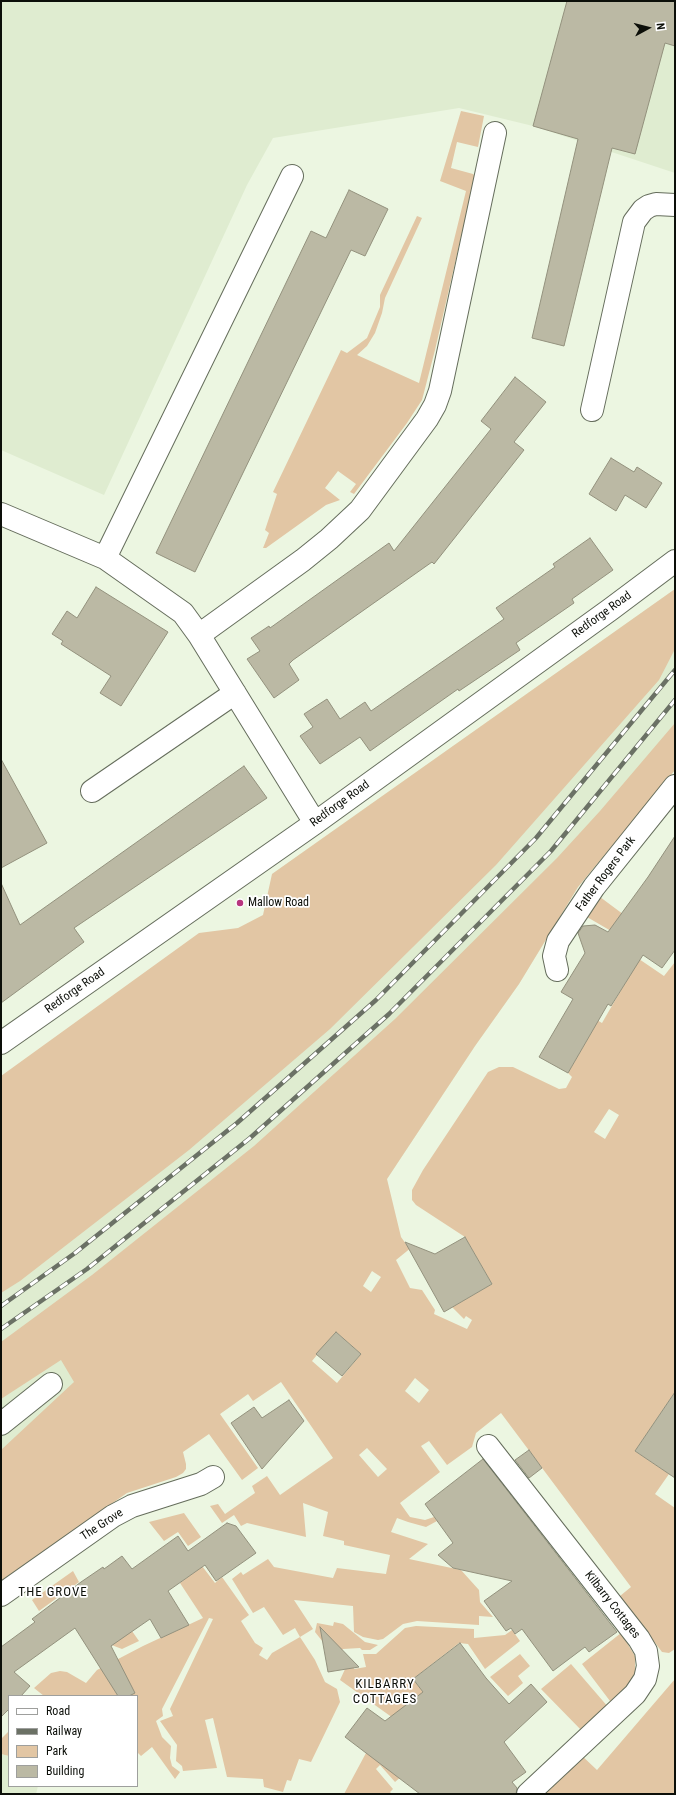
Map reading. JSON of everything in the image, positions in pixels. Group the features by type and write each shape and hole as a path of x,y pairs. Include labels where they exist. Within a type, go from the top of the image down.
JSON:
{"street":[{"path":"199,635 303,560 329,539 364,505 427,419 435,405 440,391 495,133"},
{"path":"105,558 292,176"},
{"path":"592,410 634,222 643,210 649,206 656,204 675,204"},
{"path":"1,514 105,558 183,613 199,635 314,822"},
{"name":"Redforge Road","path":"2,1040 314,822 611,609 675,561"},
{"path":"92,791 235,693"},
{"name":"Father Rogers Park","path":"557,970 554,956 558,942 594,887 675,786"},
{"path":"1,1424 51,1384"},
{"name":"Kilbarry Cottages","path":"488,1446 640,1639 646,1651 648,1666 645,1679 636,1694 528,1794"},
{"name":"The Grove","path":"1,1595 112,1516 132,1506 201,1484 213,1477"}],"shaded area":[{"path":"1,1 675,1 675,173 533,126 459,108 273,138 247,185 104,495 1,450"},
{"path":"675,589 675,770 578,887 519,984 475,1046 387,1179 264,1383 1,1568 1,1225 297,998 272,874"},
{"path":"1,1754 8,1756 8,1787 38,1787 36,1794 1,1794"}],"green space":[{"path":"461,111 484,116 478,147 457,142 451,168 473,174 475,176 422,400 407,423 354,494 350,492 356,484 338,471 325,488 340,500 326,505 266,548 263,548 269,533 265,530 277,494 273,492 341,350 347,353 367,338 380,307 380,295 417,216 422,218 385,298 382,313 375,333 367,346 357,355 419,383 466,191 440,181"},
{"path":"675,589 675,649 659,680 496,865 330,1029 189,1150 20,1281 1,1293 1,1076 199,933 238,928 263,915 272,874"},
{"path":"675,723 675,770 578,887 519,984 475,1046 387,1179 401,1237 406,1244 412,1247 396,1260 410,1288 422,1290 435,1310 434,1314 467,1329 472,1320 466,1316 464,1319 452,1307 492,1284 465,1237 416,1205 412,1200 412,1190 423,1170 488,1072 499,1067 513,1067 559,1089 566,1088 572,1077 568,1073 592,1031 590,1016 602,1023 639,959 664,976 675,962 675,1392 635,1451 669,1474 655,1494 675,1508 675,1649 669,1653 662,1652 620,1596 631,1587 501,1413 476,1433 472,1447 447,1465 429,1441 421,1446 440,1472 400,1503 410,1517 425,1520 434,1517 437,1521 426,1527 397,1518 391,1532 428,1544 409,1559 461,1570 479,1590 480,1602 493,1617 479,1616 479,1625 417,1621 403,1624 383,1639 378,1640 363,1637 354,1632 353,1606 294,1600 313,1629 300,1637 295,1628 283,1635 264,1607 253,1613 232,1579 241,1572 243,1575 268,1559 274,1567 333,1578 337,1568 386,1574 390,1555 344,1545 344,1541 323,1536 328,1512 303,1503 306,1537 247,1523 241,1526 234,1515 222,1523 210,1506 218,1504 225,1514 255,1493 252,1486 267,1476 280,1495 333,1458 281,1382 253,1401 248,1394 220,1414 258,1468 242,1480 209,1434 183,1452 186,1469 183,1473 176,1477 127,1493 1,1581 1,1450 74,1382 61,1360 1,1399 1,1342 92,1275 254,1146 395,1019 557,858 600,811","holes":["609,1109 619,1115 605,1139 594,1132","372,1271 381,1277 371,1292 363,1286","336,1332 361,1354 337,1383 312,1361","415,1378 429,1390 419,1403 405,1391","367,1448 387,1469 378,1477 359,1455"]},
{"path":"600,897 639,926 630,942 587,917"},
{"path":"184,1513 201,1537 188,1546 178,1532 164,1541 149,1522"},
{"path":"202,1566 215,1583 222,1577 249,1615 241,1621 255,1643 263,1648 259,1655 267,1660 272,1653 300,1637 315,1660 325,1682 337,1689 340,1702 311,1762 299,1759 291,1781 287,1780 283,1792 264,1787 263,1779 227,1777 213,1718 205,1720 217,1768 183,1771 182,1766 176,1761 177,1745 160,1721 173,1716 170,1709 213,1619 209,1618 162,1709 163,1716 156,1721 162,1737 171,1746 170,1758 172,1766 180,1772 175,1779 152,1747 141,1756 138,1753 138,1695 43,1695 34,1688 51,1673 60,1671 67,1672 86,1683 97,1670 143,1646 203,1618 180,1583"},
{"path":"73,1571 79,1582 39,1611 32,1600"},
{"path":"120,1614 139,1641 122,1649 101,1641"},
{"path":"334,1622 343,1624 365,1642 378,1645 370,1650 362,1650 360,1648 343,1649 335,1657 315,1632 317,1623 333,1626"},
{"path":"416,1626 474,1629 474,1638 505,1635 512,1630 520,1641 485,1669 468,1644 459,1643 413,1679 423,1692 402,1776 395,1782 380,1765 376,1769 393,1789 390,1792 392,1794 344,1794 366,1753 393,1718 340,1680 346,1667 353,1661 354,1669 366,1667 363,1654 376,1654 405,1628"},
{"path":"621,1633 635,1656 635,1675 613,1705 582,1664"},
{"path":"520,1654 530,1666 518,1676 523,1683 508,1696 490,1677"},
{"path":"571,1664 609,1708 583,1732 541,1689"},
{"path":"675,1679 675,1794 538,1794 579,1753 597,1770"},
{"path":"8,1732 8,1756 1,1754 1,1739"}],"building":[{"path":"567,1 675,1 675,46 665,43 635,154 612,148 564,346 532,338 578,139 533,126"},
{"path":"349,190 388,209 365,256 351,250 195,572 156,553 311,231 326,238"},
{"path":"515,377 546,402 514,442 524,450 434,564 432,562 293,660 289,664 299,680 274,698 247,659 260,651 251,638 269,626 270,628 389,543 394,551 491,429 481,421"},
{"path":"611,458 634,472 637,467 662,483 646,508 625,495 616,511 589,494"},
{"path":"590,538 613,570 572,599 574,603 516,643 520,650 459,691 458,689 370,751 360,737 320,764 300,736 313,727 304,714 327,699 340,719 365,702 371,711 504,619 496,608 555,567 553,564"},
{"path":"96,587 168,632 121,706 100,693 111,676 61,644 63,641 52,634 67,611 77,618"},
{"path":"1,759 47,843 1,868"},
{"path":"244,766 267,798 74,928 84,942 1,1003 1,883 20,925"},
{"path":"675,836 675,950 662,968 643,955 611,1006 608,1004 568,1073 539,1057 573,999 561,992 585,953 578,933 583,926 595,925 608,932 648,877"},
{"path":"465,1237 492,1284 444,1312 405,1242 435,1254"},
{"path":"336,1332 361,1354 342,1376 316,1354"},
{"path":"675,1392 675,1478 635,1451"},
{"path":"289,1400 304,1421 262,1469 231,1423 254,1407 262,1418"},
{"path":"529,1450 542,1468 529,1478 515,1460"},
{"path":"483,1459 617,1632 589,1652 585,1647 553,1671 522,1629 515,1634 511,1628 506,1631 484,1601 512,1581 453,1568 438,1555 453,1543 425,1504"},
{"path":"227,1523 236,1526 256,1553 216,1581 205,1565 168,1591 189,1625 161,1638 150,1619 111,1646 135,1693 131,1695 117,1695 75,1628 14,1672 30,1686 22,1695 8,1695 8,1710 1,1717 1,1647 35,1622 32,1619 81,1582 103,1567 104,1569 122,1556 132,1569 178,1536 188,1551"},
{"path":"320,1627 359,1667 328,1672"},
{"path":"460,1643 486,1678 509,1704 531,1684 547,1702 504,1742 526,1772 512,1782 517,1788 516,1794 420,1794 345,1737 367,1708 385,1721 423,1692 413,1679"}],"railway":[{"path":"1,1306 75,1253 237,1123 376,1000 536,838 675,670"},
{"path":"1,1329 87,1269 250,1138 389,1014 551,851 675,700"}],"place":[{"name":"Mallow Road","path":"240,903"}],"district":[{"name":"THE GROVE","path":"53,1593"},
{"name":"KILBARRY COTTAGES","path":"385,1692"}]}
